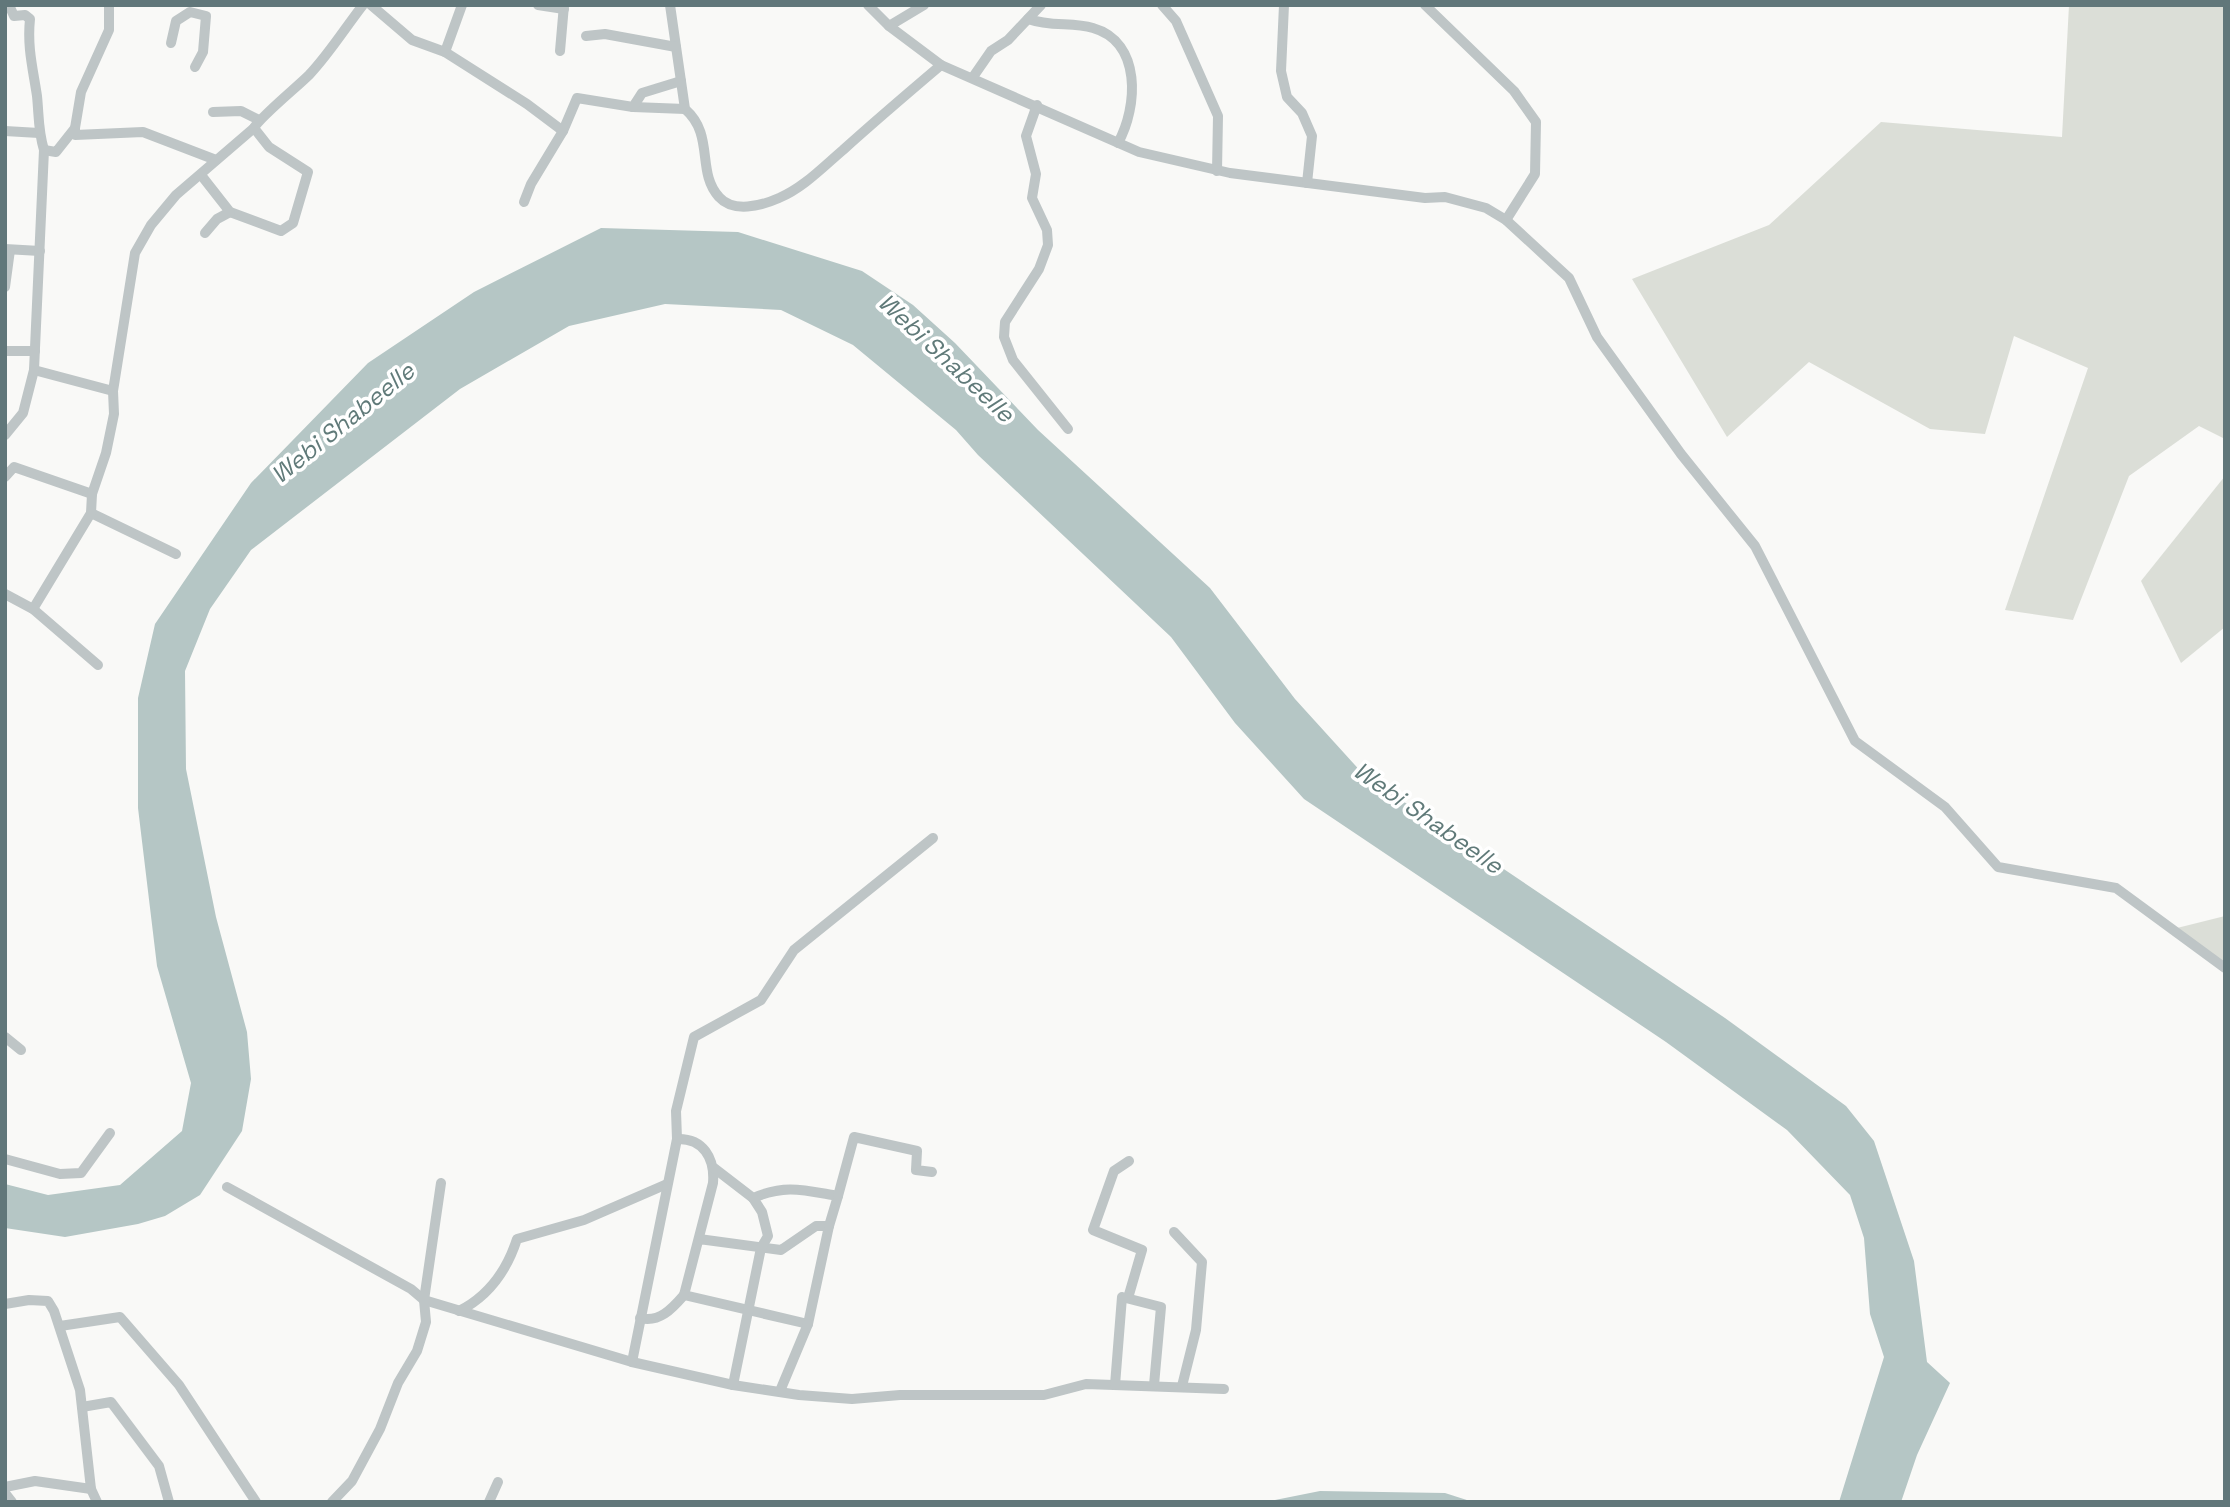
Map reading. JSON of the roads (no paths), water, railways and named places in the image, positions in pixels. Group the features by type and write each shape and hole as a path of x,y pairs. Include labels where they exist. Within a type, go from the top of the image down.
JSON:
{"street":[{"path":"109,5 106,19 109,30 81,92 75,135 143,132 216,160"},
{"path":"33,609 91,513 92,494 106,453 114,414 113,391 135,253 151,225 176,195 272,112 312,71 363,5"},
{"path":"371,5 412,40 445,52 527,104 562,131"},
{"path":"445,52 462,5"},
{"path":"538,5 564,7 560,51"},
{"path":"670,5 685,109"},
{"path":"889,26 924,5"},
{"path":"973,77 991,51 1008,40 1025,11 1041,5"},
{"path":"1162,5 1176,22 1218,117 1217,171"},
{"path":"1284,5 1280,71 1287,97 1302,113 1312,136 1307,183"},
{"path":"1425,5 1514,90 1536,122 1535,174 1506,220"},
{"path":"869,6 889,26 941,65 1139,152 1217,171 1425,198 1445,197 1486,208 1506,220 1569,278 1597,337 1681,454 1755,546 1855,741 1945,807 1998,867 2116,888 2225,968"},
{"path":"171,43 176,21 189,9 206,16 203,52 195,67"},
{"path":"1025,11 1048,26 1091,27 1113,37 1122,46 1129,63 1132,103 1127,128 1118,143"},
{"path":"5,435 23,413 34,370 44,150 29,57 30,19 25,15 9,13"},
{"path":"586,36 605,34 676,47"},
{"path":"524,202 577,98 633,107 685,109 695,118 702,133 711,186 720,199 737,207 756,206 780,198 806,181 941,65"},
{"path":"633,107 642,93 681,81"},
{"path":"1037,105 1026,136 1036,174 1032,198 1047,230 1048,245 1038,269 1005,321 1004,337 1013,360 1068,429"},
{"path":"201,175 230,212 281,231 293,223 308,172 269,147 256,124 241,111 214,112"},
{"path":"44,150 56,152 75,128"},
{"path":"5,131 39,132"},
{"path":"205,233 217,219 230,212"},
{"path":"5,287 8,250 40,251"},
{"path":"5,351 35,351"},
{"path":"34,370 113,391"},
{"path":"6,472 14,467 20,468 92,494"},
{"path":"91,513 176,554"},
{"path":"5,594 33,609 98,665"},
{"path":"632,1362 677,1139 676,1111 694,1037 761,1000 794,950 933,838"},
{"path":"5,1037 21,1050"},
{"path":"5,1159 61,1174 81,1172 110,1133"},
{"path":"780,1391 808,1324 829,1226 854,1137 917,1151 916,1170 932,1172"},
{"path":"677,1139 692,1139 706,1150 714,1168 753,1199 762,1213 768,1236 761,1248 733,1385"},
{"path":"1128,1298 1142,1250 1093,1230 1114,1171 1129,1161"},
{"path":"640,1318 657,1317 667,1313 684,1295 714,1168"},
{"path":"332,1502 352,1481 380,1429 398,1383 417,1351 426,1322 424,1300 441,1183"},
{"path":"459,1311 477,1302 509,1265 517,1239 584,1220 667,1184"},
{"path":"227,1188 411,1289 424,1300 632,1362 733,1385 852,1399 900,1395 1044,1395 1086,1384 1224,1389"},
{"path":"753,1199 774,1189 793,1188 838,1196"},
{"path":"699,1239 781,1250 816,1226 829,1226"},
{"path":"1174,1232 1202,1262 1196,1330 1182,1386"},
{"path":"684,1295 808,1324"},
{"path":"1115,1385 1122,1297 1161,1307 1154,1385"},
{"path":"5,1304 29,1300 48,1301 60,1326 80,1390 91,1489 97,1502"},
{"path":"60,1326 120,1317 179,1385 256,1502"},
{"path":"82,1406 111,1402 159,1466 169,1502"},
{"path":"5,1487 35,1481 91,1489"},
{"path":"489,1502 498,1482"},
{"path":"5,1493 12,1502"}],"water":[{"name":"Webi Shabeelle","path":"601,228 738,232 862,271 913,305 955,343 1038,430 1210,588 1295,699 1364,775 1725,1018 1846,1106 1874,1141 1914,1261 1927,1362 1950,1383 1917,1455 1901,1502 1839,1502 1884,1357 1870,1314 1864,1238 1850,1195 1787,1130 1666,1042 1304,799 1235,723 1171,637 978,455 956,430 853,345 781,310 665,304 569,326 460,389 251,550 210,609 185,671 186,769 216,917 247,1032 251,1079 242,1131 200,1195 165,1216 138,1224 65,1237 5,1228 5,1184 48,1195 120,1185 182,1131 191,1083 157,966 138,808 138,698 155,624 251,483 368,363 474,292"},
{"path":"1320,1491 1445,1493 1473,1502 1265,1502"}]}
